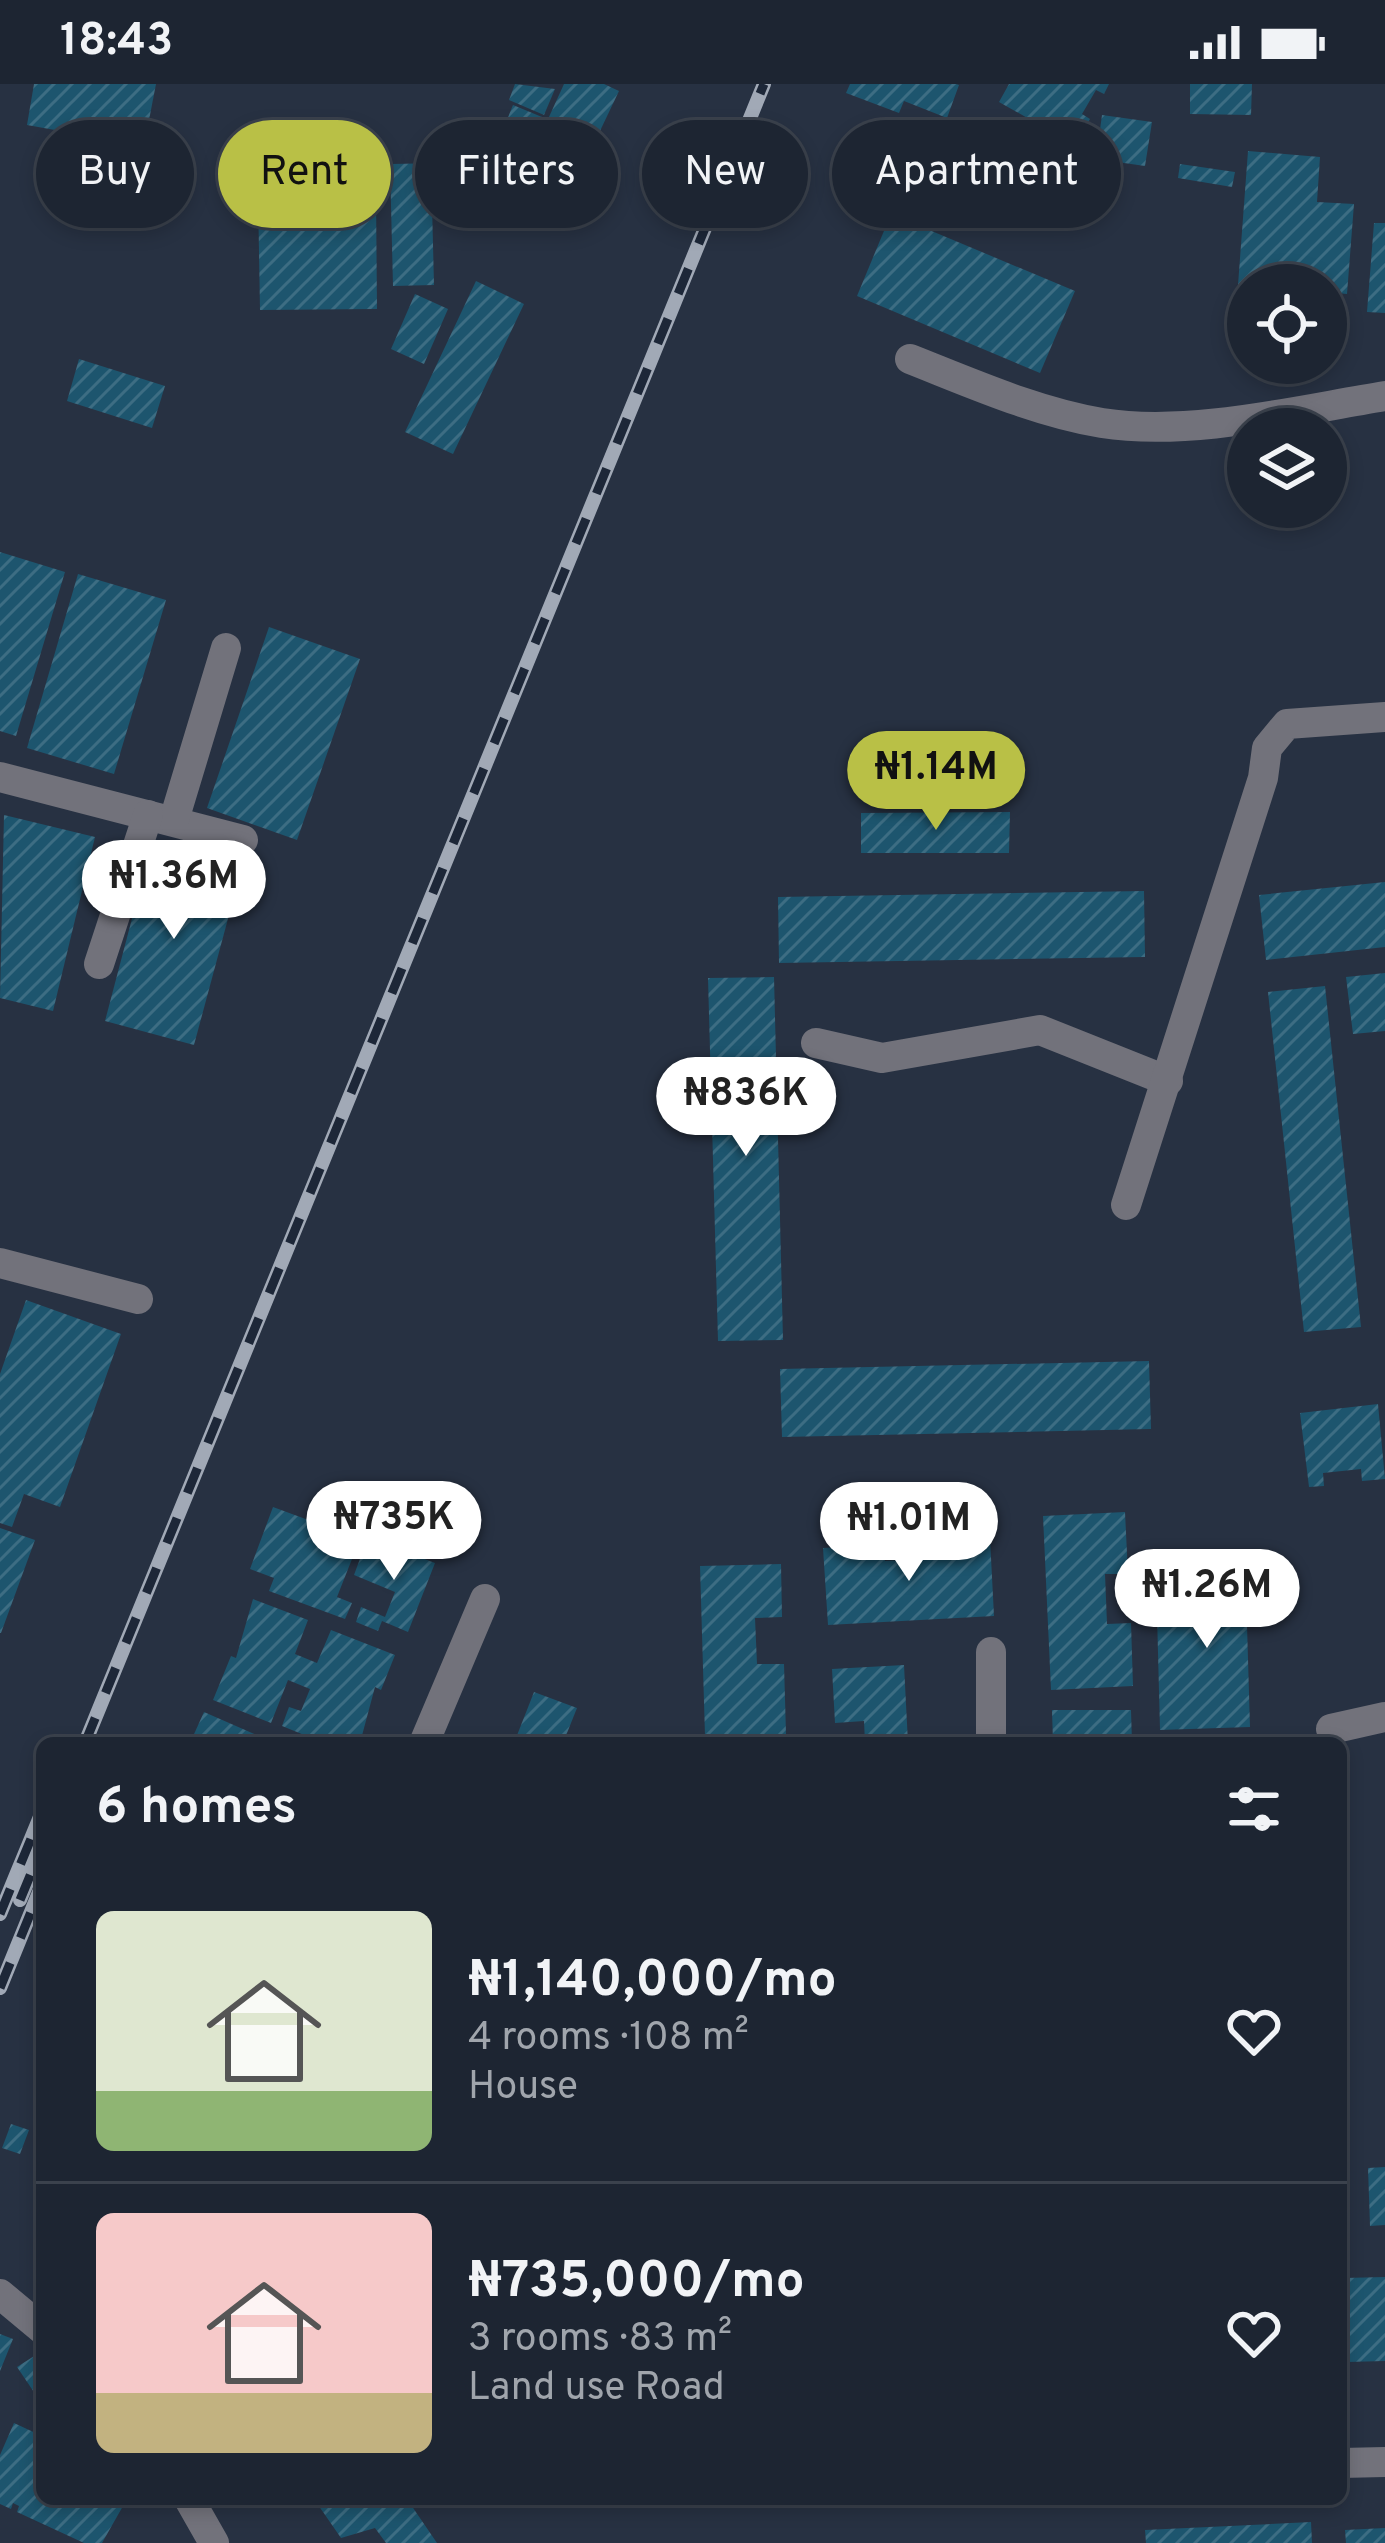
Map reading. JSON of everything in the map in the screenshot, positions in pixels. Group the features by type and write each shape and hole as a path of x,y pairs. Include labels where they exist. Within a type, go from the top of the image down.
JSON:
{"street":[{"path":"910,359 1003,394 1104,423 1218,423 1385,396"},
{"path":"100,964 226,648"},
{"path":"1126,1205 1263,778 1267,748 1287,724 1385,717"},
{"path":"0,778 243,840"},
{"path":"816,1043 882,1058 1040,1030 1168,1082"},
{"path":"0,1263 138,1299"},
{"path":"427,1737 485,1599"},
{"path":"991,1652 991,1737"},
{"path":"1331,1729 1385,1717"},
{"path":"0,2294 36,2324"},
{"path":"1347,2463 1385,2462"},
{"path":"192,2505 214,2543"}],"building":[{"path":"34,84 156,84 149,120 36,120 36,127 27,125"},
{"path":"515,84 555,89 544,115 509,100"},
{"path":"564,84 604,84 619,91 605,120 548,120"},
{"path":"850,84 959,85 947,118 904,101 899,113 846,93"},
{"path":"1009,84 1109,84 1104,94 1096,90 1082,114 1089,120 1031,120 999,102"},
{"path":"1190,84 1252,84 1251,115 1190,114"},
{"path":"513,105 542,117 541,120 507,120"},
{"path":"1102,115 1152,122 1145,166 1121,163 1121,120 1101,120"},
{"path":"1248,151 1320,157 1317,202 1354,204 1347,294 1347,264 1240,264"},
{"path":"391,164 415,164 415,228 433,228 434,285 393,286"},
{"path":"1180,164 1235,172 1232,187 1178,178"},
{"path":"1374,223 1385,223 1385,313 1367,312"},
{"path":"259,228 376,228 377,309 260,310"},
{"path":"885,228 924,228 1075,291 1040,373 857,296"},
{"path":"476,281 524,304 453,454 405,432"},
{"path":"415,294 448,309 424,364 391,349"},
{"path":"79,359 165,386 152,428 67,401"},
{"path":"0,552 65,572 16,736 0,731"},
{"path":"78,574 166,600 114,774 27,748"},
{"path":"269,627 360,659 297,840 207,808"},
{"path":"1010,812 1009,853 861,853 861,813"},
{"path":"4,815 95,837 53,1011 0,998"},
{"path":"153,839 243,863 194,1045 105,1021"},
{"path":"1385,882 1385,947 1266,960 1259,895"},
{"path":"1144,891 1145,957 779,963 778,897"},
{"path":"1385,973 1385,1031 1353,1034 1346,977"},
{"path":"774,977 783,1340 718,1341 708,978"},
{"path":"1325,986 1361,1327 1304,1332 1268,992"},
{"path":"26,1300 121,1334 60,1507 24,1494 12,1527 0,1523 0,1374"},
{"path":"1149,1361 1151,1429 782,1437 780,1369"},
{"path":"1378,1404 1385,1479 1362,1481 1361,1469 1323,1473 1324,1486 1309,1487 1300,1413"},
{"path":"273,1507 349,1535 341,1555 352,1559 337,1597 352,1603 345,1619 269,1591 274,1578 250,1569"},
{"path":"1125,1512 1128,1574 1105,1574 1107,1624 1131,1623 1133,1686 1051,1690 1043,1516"},
{"path":"0,1528 35,1540 1,1633 0,1633"},
{"path":"368,1537 435,1563 408,1632 382,1621 378,1631 356,1622 361,1607 385,1617 395,1592 354,1575"},
{"path":"990,1538 994,1616 828,1625 823,1548 884,1544 885,1561 942,1558 941,1541"},
{"path":"1245,1557 1250,1727 1160,1730 1157,1614 1191,1613 1190,1558"},
{"path":"781,1564 782,1617 755,1618 757,1664 784,1664 786,1734 705,1736 700,1566"},
{"path":"253,1599 308,1620 295,1654 317,1663 331,1630 395,1655 381,1690 375,1687 362,1737 309,1737 282,1726 289,1707 301,1711 310,1689 288,1680 271,1723 213,1700 231,1656 236,1658"},
{"path":"904,1665 908,1737 865,1737 864,1721 835,1723 832,1669"},
{"path":"534,1692 577,1708 565,1737 516,1737"},
{"path":"1052,1710 1131,1710 1132,1737 1053,1737"},
{"path":"204,1712 261,1737 193,1737"},
{"path":"11,2124 29,2130 20,2154 2,2148"},
{"path":"1385,2167 1385,2225 1370,2226 1368,2168"},
{"path":"1385,2277 1385,2361 1347,2362 1347,2278"},
{"path":"0,2334 13,2339 0,2371"},
{"path":"36,2355 36,2395 17,2367"},
{"path":"14,2423 36,2433 36,2505 123,2506 102,2543 84,2543 17,2512 19,2506 13,2503 11,2509 0,2504 0,2455"},
{"path":"318,2505 411,2505 437,2543 386,2543 375,2528 341,2538"},
{"path":"1311,2522 1312,2543 1146,2543 1145,2530"},
{"path":"1385,2528 1385,2543 1346,2543 1345,2530"}],"railway":[{"path":"87,1737 764,84"},
{"path":"0,1914 36,1827"},
{"path":"20,1900 36,1861"},
{"path":"0,1988 36,1900"}]}
